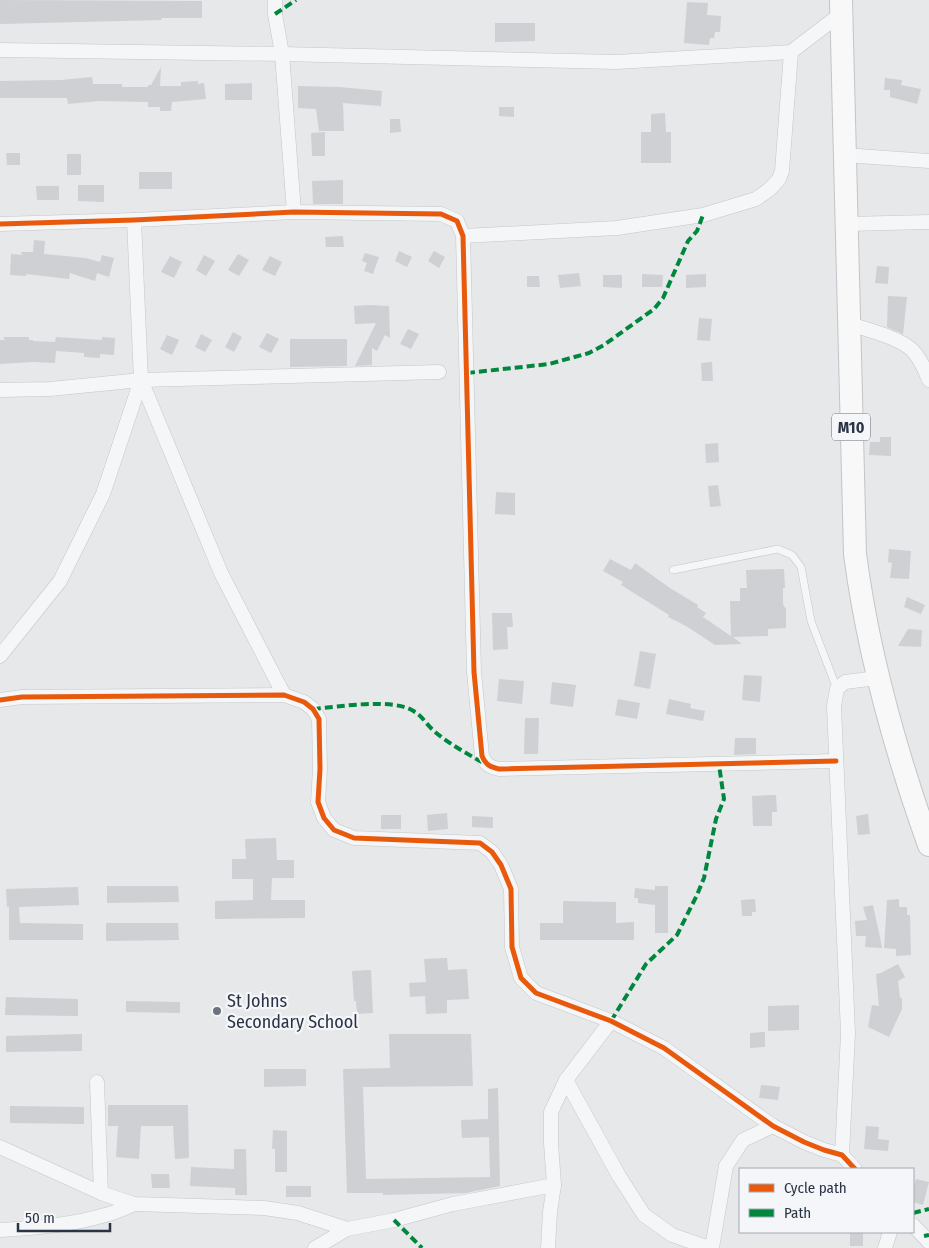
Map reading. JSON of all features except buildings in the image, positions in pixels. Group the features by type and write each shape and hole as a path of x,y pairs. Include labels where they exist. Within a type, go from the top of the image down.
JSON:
{"main road":[{"name":"M10","path":"841,7 855,554 860,592 877,678 912,797 929,845"}],"street":[{"path":"275,0 275,14 282,54 294,212"},
{"path":"0,50 616,62 790,52 841,7"},
{"path":"462,236 618,228 703,215 756,199 770,189 779,179 782,171 790,52"},
{"path":"844,155 929,161"},
{"path":"0,224 294,212 441,214 456,222 462,236 474,672 482,756 485,764 499,769 836,761"},
{"path":"134,220 141,380 221,572 284,695"},
{"path":"847,224 929,222"},
{"path":"848,323 895,340 911,350 923,367 929,380"},
{"path":"0,390 50,389 141,380 439,372"},
{"path":"0,656 60,582 103,494 141,380"},
{"path":"842,1155 848,1032 834,706 837,689 845,682 877,678"},
{"path":"0,700 22,697 284,695 304,702 313,709 319,718 320,769 318,802 324,818 334,830 354,838 480,844 492,852 511,889 512,947 521,978 536,993 611,1021 664,1048 773,1126 811,1145 842,1155 854,1168"},
{"path":"548,1248 554,1185 551,1112 566,1080 611,1021"},
{"path":"566,1080 619,1176 644,1215 672,1235 711,1248 726,1166 743,1140 773,1126"},
{"path":"97,1082 101,1193"},
{"path":"0,1147 101,1193 134,1204 264,1208 298,1213 347,1228"},
{"path":"316,1248 347,1228 394,1220 453,1204 554,1185"},
{"path":"0,1230 43,1227 84,1220 106,1215 134,1204"},
{"path":"914,1227 929,1242"},
{"path":"885,1248 890,1233"}],"lane":[{"path":"673,570 778,549 792,555 801,567 811,621 837,689"}],"marked path":[{"path":"275,14 296,0"},
{"path":"467,373 549,364 589,353 604,345 654,309 663,298 688,241 697,231 703,215"},
{"path":"313,709 366,704 406,707 418,714 434,731 446,740 485,764"},
{"path":"611,1021 646,964 677,935 697,895 704,878 716,819 724,799 719,765"},
{"path":"914,1213 929,1209"},
{"path":"394,1220 422,1248"},
{"path":"924,1236 929,1235"}],"cycle path":[{"path":"0,224 294,212 441,214 457,221 463,236 474,672 482,756 485,762 499,769 836,761"},
{"path":"0,700 22,697 284,695 304,702 313,709 319,719 320,769 318,802 324,818 334,830 354,838 480,843 492,852 501,865 511,889 512,947 521,978 536,993 611,1021 664,1048 773,1126 804,1142 842,1155 854,1168"}],"place":[{"name":"St Johns Secondary School","path":"217,1011"}]}
